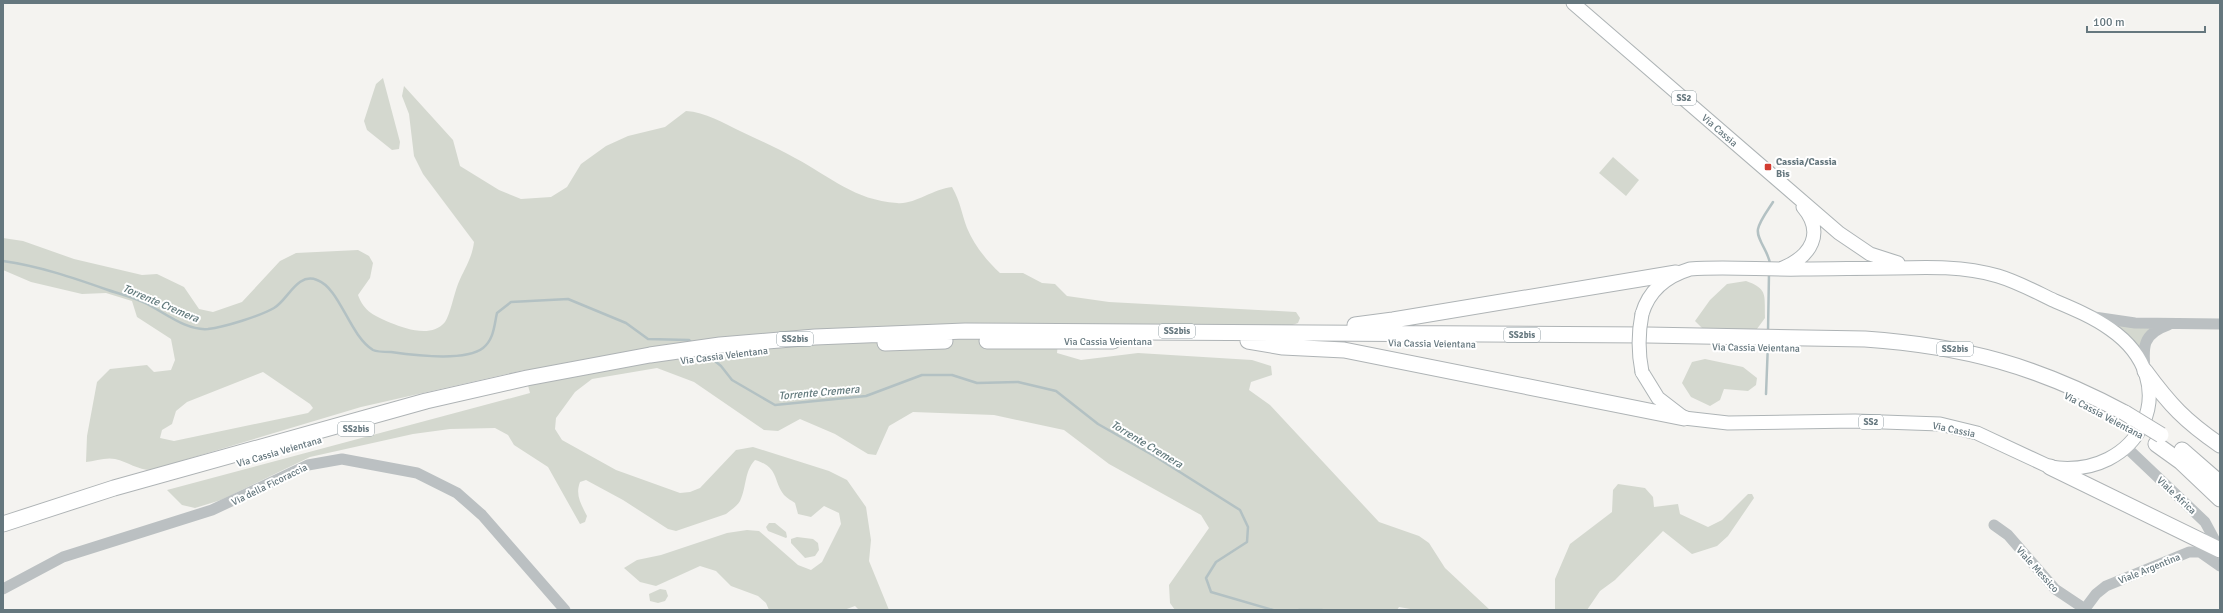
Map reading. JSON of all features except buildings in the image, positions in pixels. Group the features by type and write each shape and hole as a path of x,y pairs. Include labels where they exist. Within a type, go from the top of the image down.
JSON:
{"highway":[{"path":"1289,332 1322,324 1357,324 1393,320 1676,273"},
{"name":"Via Cassia Veientana","path":"3,524 183,473 426,401 529,383 650,355 752,342 909,332 1248,341 1773,343 1914,352 1965,361 2051,388 2123,418 2159,439 2220,483"},
{"name":"Via Cassia Veientana","path":"1066,336 1289,332 1647,335 1755,343"},
{"path":"1248,341 1283,347 1344,350 1684,418"},
{"name":"SS2","path":"2145,370 2175,410 2220,445"},
{"name":"Via Cassia Veientana","path":"2159,439 2220,499"},
{"name":"SS2","path":"2050,467 2220,550"},
{"name":"Via Cassia Veientana","path":"3,534 115,492"}],"main road":[{"name":"Via Cassia","path":"1573,3 1839,233 1870,254 1884,260 1918,267"},
{"name":"Via Cassia","path":"1773,269 1803,258 1812,242 1812,222 1794,194"},
{"name":"Via Cassia","path":"1708,267 1773,269 1918,267 1950,268 1997,276 2090,316 2109,328 2126,342 2145,370 2149,393 2147,411 2141,427 2126,447 2112,458 2094,465 2063,468 2050,467 1977,433 1940,424 1855,421 1734,423 1684,418 1658,398 1642,372 1638,354 1638,330 1642,314 1646,304 1656,289 1676,273 1690,269 1708,267"}],"street":[{"path":"2090,316 2127,323 2171,325 2220,324"},
{"path":"2145,370 2143,353 2147,340 2157,330 2171,325"},
{"name":"Viale Africa","path":"2126,447 2205,522 2220,550"},
{"name":"Via della Ficoraccia","path":"3,589 63,556 212,510 308,465 342,459 413,472 452,489 482,515 565,610"},
{"name":"Viale Messico","path":"1994,525 2008,535 2055,589 2084,610"},
{"name":"Viale Argentina","path":"2084,610 2096,594 2106,586 2189,552 2200,552 2220,566"}],"shaded area":[{"path":"383,78 400,142 399,149 392,150 367,130 364,121 376,84"},
{"path":"404,86 453,140 460,166 499,190 521,199 551,197 567,187 581,164 606,146 628,136 665,127 686,111 700,113 714,118 775,147 843,186 868,197 882,201 903,203 910,202 945,188 952,187 973,241 1000,273 1023,273 1042,283 1055,284 1067,296 1109,302 1296,312 1300,318 1298,323 1284,328 1101,324 1065,326 1059,331 1057,353 1081,360 1138,353 1252,360 1271,366 1272,375 1251,382 1249,390 1270,405 1379,522 1419,536 1429,543 1445,568 1490,610 1416,610 1399,607 1397,610 1175,610 1170,603 1169,585 1209,528 1201,515 1109,464 1064,430 994,415 913,412 889,426 876,455 868,454 835,434 800,419 778,431 764,430 694,382 657,368 592,379 575,392 556,418 555,429 562,440 616,470 680,493 690,492 700,488 736,450 753,447 829,471 847,480 866,507 871,540 869,561 889,610 859,610 855,606 844,610 769,610 766,603 758,596 731,586 716,571 700,566 656,586 640,582 624,568 637,560 661,555 727,533 747,530 759,531 798,565 811,570 822,562 841,524 839,513 824,506 811,517 798,514 795,503 784,495 772,470 763,463 755,460 749,469 740,501 736,506 726,514 676,531 668,529 623,500 586,480 580,482 578,491 579,499 587,516 585,522 580,524 548,467 514,445 508,435 495,428 450,429 413,434 310,457 221,500 195,508 182,505 167,490 530,393 524,370 361,407 151,470 142,469 120,460 112,459 86,462 87,436 97,382 110,369 147,365 154,372 171,370 175,360 171,339 137,317 132,301 106,293 82,294 31,282 3,270 3,238 23,241 74,259 142,275 157,274 184,287 199,309 213,312 242,302 280,261 296,253 358,250 369,256 373,263 370,278 358,295 363,306 380,318 404,328 419,331 433,330 440,327 447,319 458,284 472,254 474,242 423,174 414,156 409,114 402,96","holes":["263,372 310,404 313,408 308,413 174,441 160,438 162,430 172,424 176,411 187,402"]},
{"path":"1613,157 1639,180 1626,196 1599,173"},
{"path":"1746,281 1759,287 1764,294 1765,299 1765,318 1754,333 1703,329 1695,321 1710,300 1727,284"},
{"path":"2106,323 2154,328 2144,338 2139,351 2127,336"},
{"path":"1705,359 1743,367 1757,378 1756,385 1748,391 1724,389 1720,400 1710,406 1691,397 1682,383 1692,362"},
{"path":"1618,484 1645,488 1653,497 1654,507 1678,504 1680,514 1708,527 1722,520 1748,494 1752,494 1754,498 1728,536 1717,546 1692,554 1663,531 1615,580 1600,591 1587,610 1555,610 1555,579 1570,544 1612,512 1613,490"},
{"path":"769,523 775,523 786,532 787,537 786,538 768,531 766,527"},
{"path":"797,537 813,539 818,543 819,550 815,556 805,558 791,543 791,539"},
{"path":"660,589 666,590 668,596 665,601 658,603 650,601 649,594"}],"waterway":[{"path":"1770,264 1759,237 1758,229 1762,219 1773,202"},
{"name":"Torrente Cremera","path":"3,261 56,273 131,297 183,324 200,329 224,326 260,314 274,308 279,304 298,283 310,279 317,280 332,292 357,334 373,350 379,352 438,356 464,355 475,352 487,344 493,332 497,313 511,302 568,299 626,323 648,339 689,340 692,343"},
{"path":"1768,332 1769,273"},
{"path":"1766,394 1768,343"},
{"name":"Torrente Cremera","path":"705,353 721,366 732,380 775,405 866,396 922,375 952,375 977,383 1018,382 1056,391 1098,424 1156,457 1240,510 1248,527 1247,542 1216,562 1206,578 1211,592 1273,610"},
{"name":"Torrente Cremera","path":"1299,610 1322,610"}],"place":[{"name":"Cassia/Cassia Bis","path":"1768,167"}]}
